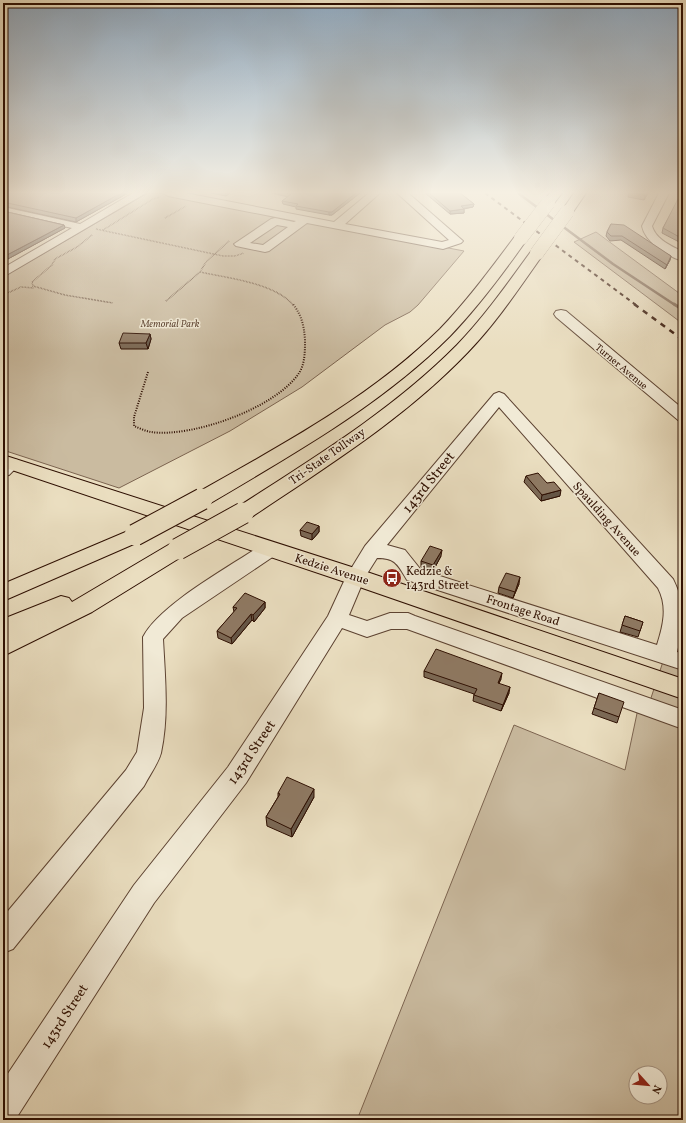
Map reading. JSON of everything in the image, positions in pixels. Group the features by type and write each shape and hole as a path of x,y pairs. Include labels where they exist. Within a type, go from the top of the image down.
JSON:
{"main road":[{"path":"3,593 135,535 202,499 305,439 386,382 445,332 486,284 515,245"},
{"name":"Tri-State Tollway","path":"3,629 178,549 243,513 321,461 405,401 462,348 508,294 542,245"},
{"name":"Kedzie Avenue","path":"6,465 356,577 683,689"},
{"path":"3,647 84,606 178,549"}],"street":[{"path":"4,271 50,245"},
{"path":"247,245 265,249 270,245"},
{"path":"665,245 683,257"},
{"name":"Turner Avenue","path":"561,314 683,417"},
{"name":"143rd Street","path":"3,1109 144,894 237,775 337,619 356,577 372,551 499,397"},
{"name":"Spaulding Avenue","path":"499,397 645,561 661,576 671,592 675,605 673,623 674,659"},
{"path":"3,939 135,778 149,754 155,708 153,637 175,613 270,549"},
{"name":"Frontage Road","path":"372,551 391,552 401,555 414,575 674,659"},
{"path":"337,619 367,629 390,621 408,621 683,720"}],"path":[{"path":"36,288 33,286 32,282 52,265 55,259 78,245"},
{"path":"175,245 215,254 235,256 241,255 254,247"},
{"path":"166,301 200,272 206,262 225,245"},
{"path":"148,372 134,416 134,426 150,433 164,433 207,426 232,419 252,410 292,383 300,372 303,365 303,319 284,296 249,284 200,272"},
{"path":"3,295 21,287 36,288 113,303"}],"green space":[{"name":"Memorial Park","path":"58,245 435,245 464,251 418,305 410,312 385,325 302,387 230,431 119,488 3,450 3,277"},
{"path":"579,245 614,245 683,296 683,324"},
{"path":"683,601 683,1120 357,1120 514,725 625,770 639,704 648,707"}],"building":[{"path":"3,245 25,245 5,256 3,256"},
{"path":"637,245 655,245 671,256 667,265"},
{"path":"123,333 150,334 146,343 119,343"},
{"path":"538,473 547,483 554,482 561,490 542,495 526,476"},
{"path":"307,522 319,526 312,534 300,530"},
{"path":"430,546 442,550 433,565 421,561"},
{"path":"506,573 520,577 515,592 499,587"},
{"path":"245,593 265,602 253,615 251,614 231,638 217,631 237,608 233,607"},
{"path":"625,616 643,622 640,631 622,625"},
{"path":"436,649 502,673 498,683 510,687 503,705 474,695 477,689 424,671"},
{"path":"599,693 624,702 619,717 594,708"},
{"path":"287,777 314,789 291,829 266,817 280,794 278,793"}],"waterway":[{"path":"588,245 613,264 675,305"},
{"path":"674,304 683,310"}],"railway":[{"path":"556,245 636,305"},
{"path":"634,304 683,340"}],"place":[{"name":"Kedzie & 143rd Street","path":"392,578"}]}
